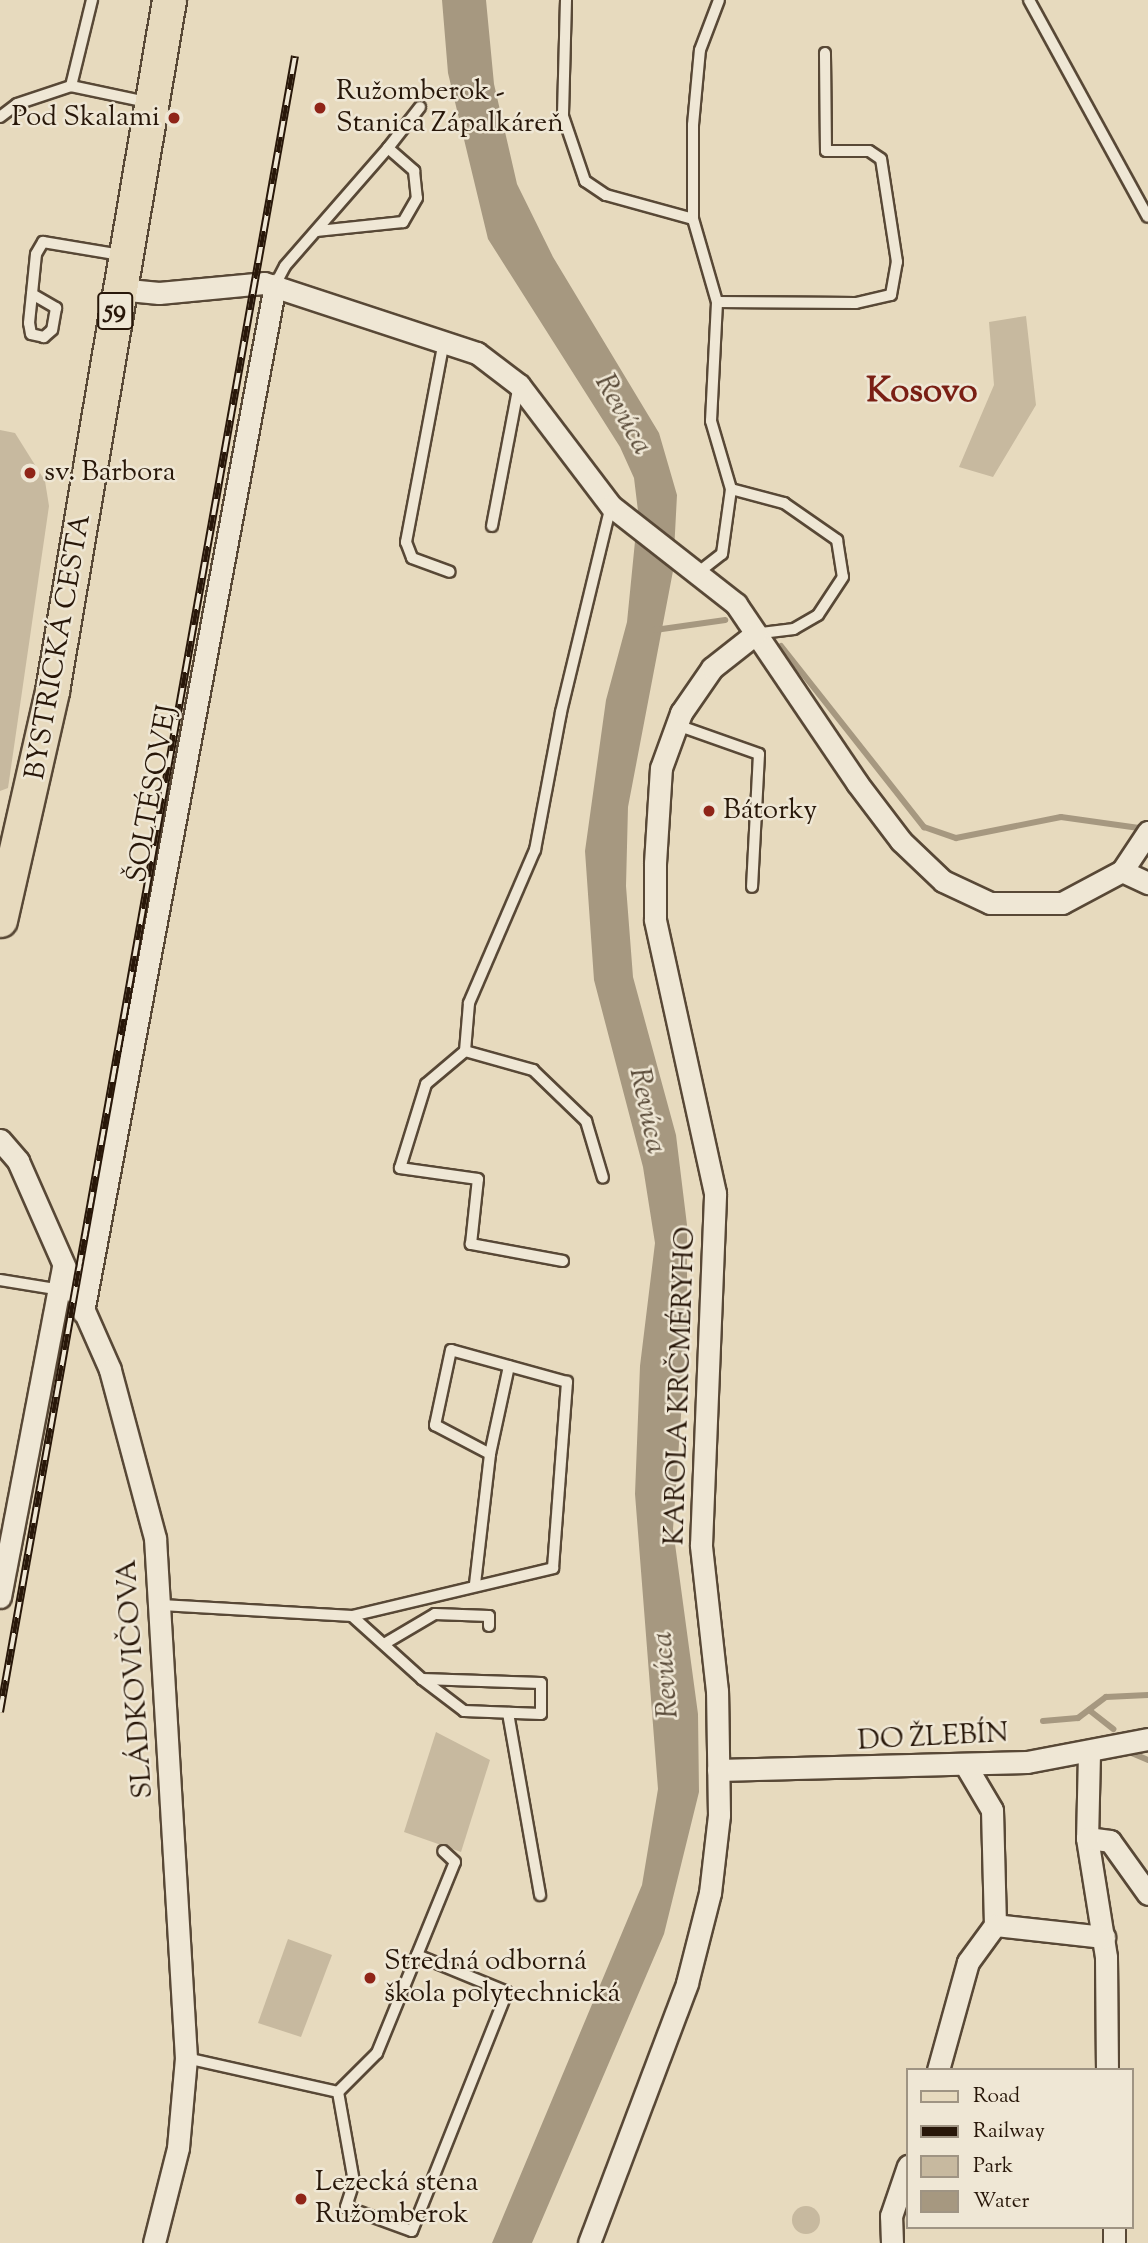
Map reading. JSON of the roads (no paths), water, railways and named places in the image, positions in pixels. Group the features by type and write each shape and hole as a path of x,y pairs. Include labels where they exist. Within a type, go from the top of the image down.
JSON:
{"main road":[{"name":"BYSTRICKÁ CESTA","path":"0,920 44,732 149,102 169,0"}],"street":[{"path":"118,289 275,285 445,338 519,386 611,506 699,571 755,634 857,783 901,841 943,881 990,903 1029,907 1092,892 1122,871 1147,834"},
{"name":"ŠOLTÉSOVEJ","path":"83,1312 275,285"},
{"name":"KAROLA KRČMÉRYHO","path":"589,2243 687,1983 710,1893 718,1770 712,1621 701,1545 715,1193 655,919 661,768 677,725 712,668 755,634"},
{"path":"1122,871 1148,883"},
{"name":"SLÁDKOVIČOVA","path":"0,1140 18,1161 83,1312 138,1460 162,1605 186,2058 178,2148 154,2243"},
{"path":"0,1597 55,1289 63,1268"},
{"name":"DO ŽLEBÍN","path":"718,1770 966,1766 1089,1753 1148,1740"},
{"path":"1089,1753 1087,1838 1104,1937 1107,2068"},
{"path":"939,2068 968,1962 995,1926 992,1810 966,1766"},
{"path":"1087,1838 1110,1842 1148,1894"},
{"path":"995,1926 1104,1937"},
{"path":"892,2243 891,2216 906,2172"}],"lane":[{"path":"71,86 92,0"},
{"path":"566,0 563,116 585,181 606,195 693,219"},
{"path":"699,571 722,554 731,489 711,421 717,302 693,219 700,50 719,0"},
{"path":"1029,0 1147,211"},
{"path":"717,302 856,303 891,295 897,262 881,159 869,151 826,150 825,53"},
{"path":"0,129 3,116 71,86 149,102"},
{"path":"275,285 420,107"},
{"path":"318,231 403,222 417,198 414,171 388,148"},
{"path":"32,294 43,242 123,255"},
{"path":"445,338 406,542 412,558 450,572"},
{"path":"492,526 519,386"},
{"path":"731,489 784,503 837,540 844,560 843,577 818,615 794,629 755,634"},
{"path":"563,1261 471,1244 478,1179 400,1168 426,1084 465,1051 469,1003 536,850 561,712 611,506"},
{"path":"677,725 759,754 752,887"},
{"path":"465,1051 533,1070 586,1121 603,1178"},
{"path":"0,1280 55,1289"},
{"path":"162,1605 352,1616 475,1584 553,1568 567,1382 451,1350 435,1425 490,1454"},
{"path":"475,1584 490,1454 509,1366"},
{"path":"384,1644 435,1614 489,1616 489,1626"},
{"path":"352,1616 422,1679 464,1711 541,1714 541,1683 422,1679"},
{"path":"508,1713 540,1895"},
{"path":"338,2092 377,2053 455,1862 443,1851"},
{"path":"338,2092 354,2182 346,2207 412,2231 507,1992 417,1955"},
{"path":"186,2058 338,2092"}],"water":[{"name":"Revúca","path":"442,0 486,0 494,84 517,184 553,257 659,433 677,495 673,571 628,807 626,886 633,977 676,1135 687,1225 687,1330 673,1529 698,1714 699,1792 664,1934 532,2243 492,2243 642,1885 658,1789 635,1494 640,1366 655,1243 643,1167 594,980 585,851 606,700 627,622 638,511 634,478 620,447 488,239 448,73"}],"waterway":[{"path":"655,630 725,620"},
{"path":"781,646 924,827 956,838 1061,817 1146,829"},
{"path":"1043,1721 1078,1718 1106,1697 1148,1695"},
{"path":"1089,1710 1113,1729"},
{"path":"1127,1751 1148,1760"}],"railway":[{"path":"0,1712 295,56"}],"place":[{"name":"Ružomberok - Stanica Zápalkáreň","path":"320,108"},
{"name":"Pod Skalami","path":"174,118"},
{"name":"sv. Barbora","path":"30,473"},
{"name":"Bátorky","path":"709,811"},
{"name":"Stredná odborná škola polytechnická","path":"370,1978"},
{"name":"Lezecká stena Ružomberok","path":"301,2199"}],"district":[{"name":"Kosovo","path":"922,393"}]}
